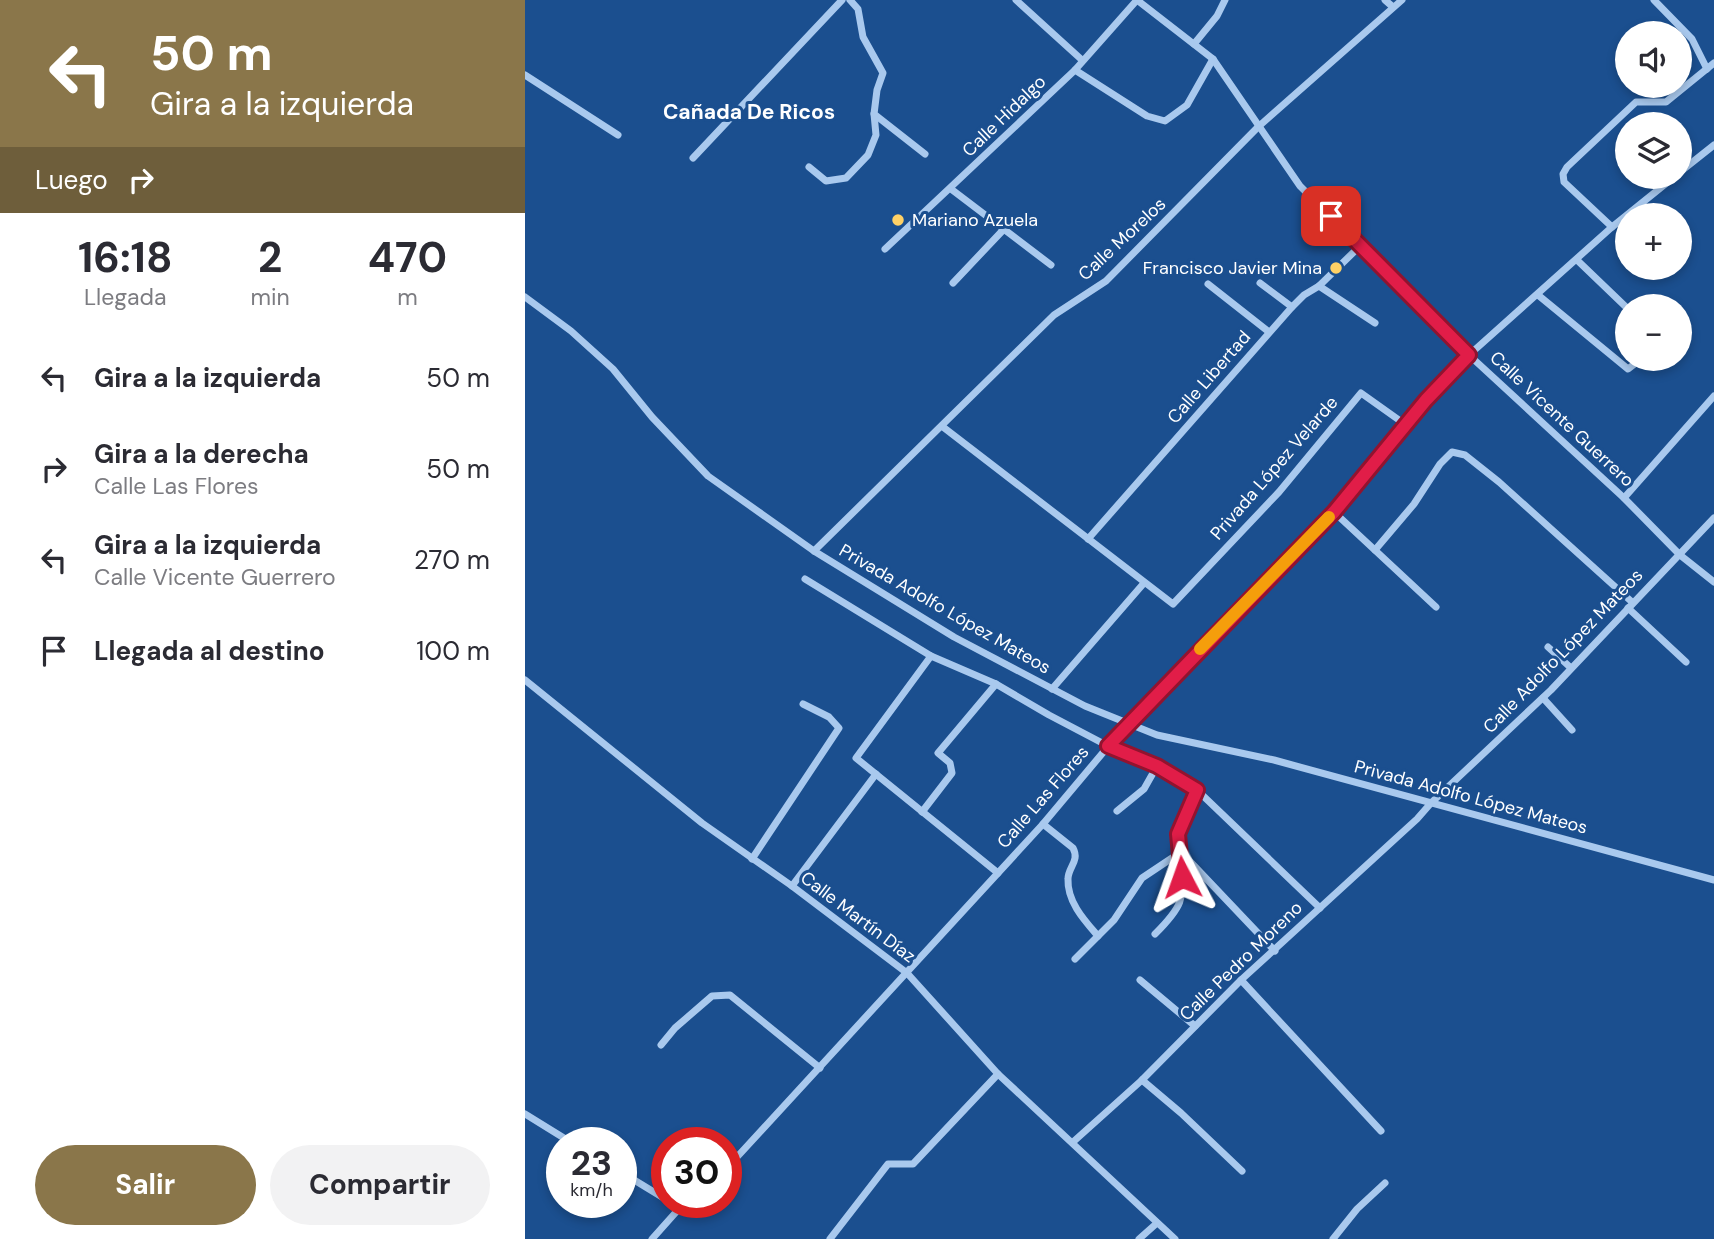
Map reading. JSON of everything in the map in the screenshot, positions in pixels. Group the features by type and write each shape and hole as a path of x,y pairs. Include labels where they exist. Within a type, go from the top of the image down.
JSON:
{"street":[{"path":"693,158 842,0"},
{"path":"809,167 826,181 846,178 868,155 876,135 874,114 877,90 883,73 863,37 858,9 850,0"},
{"path":"1016,0 1082,60"},
{"name":"Calle Hidalgo","path":"885,249 1075,69 1137,0"},
{"name":"Calle Vicente Guerrero","path":"1137,0 1213,59 1300,186 1469,355 1623,498 1679,555 1714,582"},
{"path":"1194,44 1217,16 1225,0"},
{"path":"1385,0 1393,7"},
{"name":"Calle Morelos","path":"814,551 943,427 1053,315 1106,281 1258,127 1402,0"},
{"path":"1654,0 1692,39 1707,69"},
{"path":"1075,69 1147,116 1165,121 1187,105 1213,59"},
{"path":"1612,227 1564,182 1563,174 1567,167 1636,102 1666,102 1714,63"},
{"path":"525,75 618,135"},
{"path":"874,114 925,154"},
{"path":"1692,162 1714,145"},
{"path":"951,189 1051,265"},
{"name":"Calle Las Flores","path":"742,1152 1043,824 1109,744 1334,512 1406,425 1469,355 1612,227 1659,189"},
{"path":"953,283 1005,228"},
{"name":"Calle Libertad","path":"1088,539 1292,307 1304,295 1319,286 1361,245"},
{"path":"1577,260 1615,296"},
{"path":"1259,283 1292,307"},
{"path":"1208,284 1269,332"},
{"path":"1319,286 1375,323"},
{"path":"1538,295 1615,358"},
{"name":"Privada Adolfo López Mateos","path":"525,297 571,331 613,369 652,417 708,476 814,551 954,637 1125,727 1274,760 1714,880"},
{"name":"Privada López Velarde","path":"1145,583 1173,604 1279,492 1361,393 1406,425"},
{"path":"1623,498 1714,396"},
{"path":"943,427 1145,583 1052,690"},
{"path":"1375,550 1414,504 1440,464 1452,452 1465,455 1499,482 1686,662"},
{"path":"1334,512 1436,607"},
{"name":"Calle Adolfo López Mateos","path":"1431,803 1543,698 1714,517"},
{"path":"805,579 931,656 996,684 1109,744 1157,766 1197,790 1320,908"},
{"path":"1548,647 1571,668"},
{"path":"931,656 856,758 998,873"},
{"name":"Calle Martín Díaz","path":"525,680 702,823 792,886 907,973 998,1074 1175,1239"},
{"path":"922,812 952,773 950,763 938,753 996,684"},
{"path":"1543,698 1572,730"},
{"path":"752,859 839,729 829,717 803,704"},
{"path":"1117,811 1144,789 1157,766"},
{"path":"792,886 876,774"},
{"path":"1155,934 1174,915 1182,901 1178,834 1197,790"},
{"name":"Calle Pedro Moreno","path":"1073,1142 1142,1080 1241,980 1417,819 1431,803"},
{"path":"1043,824 1076,853 1067,878 1070,894 1079,915 1098,936"},
{"path":"1075,960 1114,920 1142,878 1181,852"},
{"path":"1181,852 1275,951"},
{"path":"1140,980 1195,1026"},
{"path":"1241,980 1381,1131"},
{"path":"661,1045 675,1028 712,996 730,995 820,1068"},
{"path":"830,1239 888,1164 913,1164 998,1074"},
{"path":"1142,1080 1242,1171"},
{"path":"525,1114 546,1127"},
{"path":"1333,1239 1357,1209 1385,1182"},
{"path":"654,1238 671,1218"},
{"path":"1139,1239 1157,1223"}],"slow traffic":[{"path":"1200,649 1329,517"}],"place":[{"name":"Mariano Azuela","path":"898,220"},
{"name":"Francisco Javier Mina","path":"1336,268"}],"district":[{"name":"Cañada De Ricos","path":"749,112"}],"route":[{"path":"1182,877 1178,834 1197,790 1157,766 1108,746 1334,512 1426,400 1469,355 1331,216"}]}
